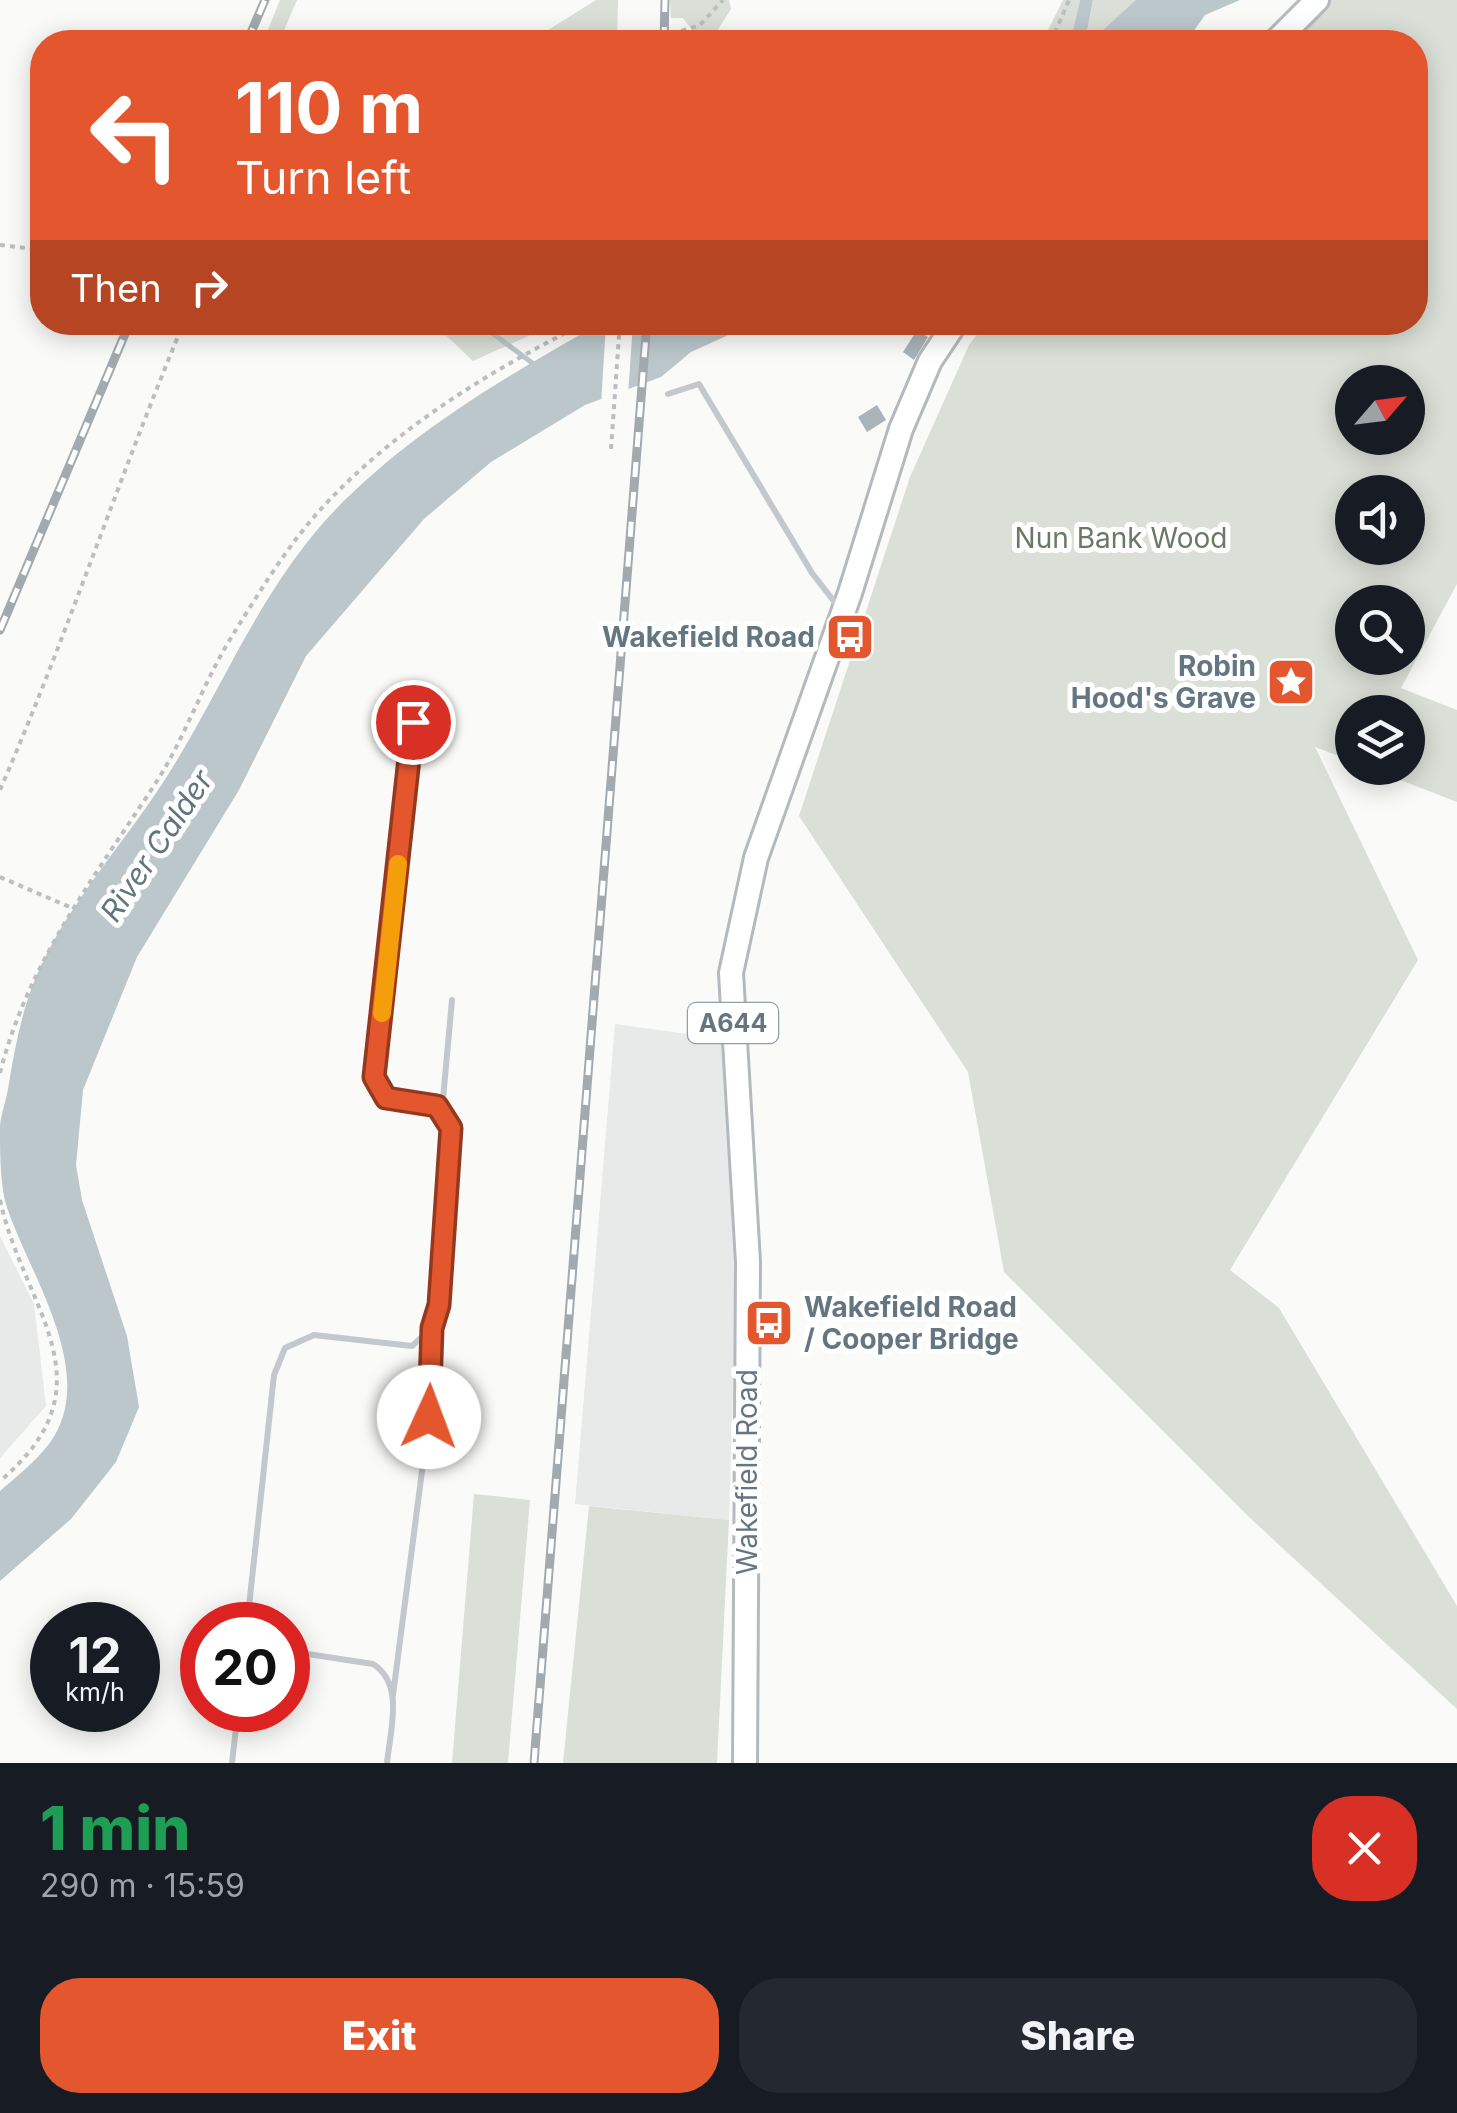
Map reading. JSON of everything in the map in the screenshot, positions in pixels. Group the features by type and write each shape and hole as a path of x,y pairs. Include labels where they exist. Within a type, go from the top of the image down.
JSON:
{"highway":[{"path":"1287,30 1316,0"},
{"name":"Wakefield Road","path":"744,1763 748,1262 730,973 756,858 844,614 901,428 930,361 947,335"}],"lane":[{"path":"668,394 700,384 812,573 844,614"},
{"path":"413,722 374,1077 386,1098 442,1111"},
{"path":"387,1763 429,1417 432,1328 439,1305 452,1140 442,1111 452,1000"},
{"path":"249,1602 274,1375 285,1348 314,1335 412,1346 432,1328"},
{"path":"310,1654 373,1664 384,1671 393,1694"},
{"path":"232,1763 236,1732"}],"path":[{"path":"686,30 700,26 723,0"},
{"path":"1056,30 1069,0"},
{"path":"0,245 30,249"},
{"path":"0,790 68,629 144,418 179,335"},
{"path":"0,1073 42,958 158,778 232,636 322,508 441,405 501,365 561,335"},
{"path":"611,449 619,335"},
{"path":"0,878 72,908"},
{"path":"0,1200 44,1311 56,1408 26,1459 0,1481"}],"shaded area":[{"path":"615,1024 724,1039 737,1266 729,1520 575,1504"},
{"path":"0,1236 34,1304 46,1406 0,1458"}],"green space":[{"path":"280,0 297,0 284,30 268,30"},
{"path":"596,0 618,0 617,30 548,30"},
{"path":"670,0 729,0 731,9 718,30 692,30 683,18 671,18"},
{"path":"1063,0 1080,0 1073,30 1048,30"},
{"path":"1093,0 1136,0 1110,29 1087,30"},
{"name":"Nun Bank Wood","path":"1326,0 1457,0 1457,584 1425,643 1425,585 1335,585 1335,675 1408,675 1401,688 1419,695 1335,695 1335,755 1315,747 1418,960 1230,1270 1279,1308 1457,1606 1457,1709 1250,1518 1004,1272 968,1072 799,816 910,477 977,335 1428,335 1428,30 1299,30"},
{"path":"446,335 530,335 473,361"},
{"name":"Nun Bank Wood","path":"1425,697 1457,710 1457,802 1413,785 1425,785"},
{"path":"474,1494 530,1500 508,1763 452,1763"},
{"path":"589,1506 729,1520 717,1763 563,1763"}],"water":[{"path":"1080,0 1093,0 1087,30 1073,30"},
{"path":"1136,0 1240,0 1205,15 1194,30 1103,30"},
{"name":"River Calder","path":"580,335 729,335 691,352 661,377 585,405 491,462 424,519 306,656 239,790 137,957 83,1090 76,1165 82,1200 127,1336 139,1407 116,1462 71,1519 0,1581 0,1491 49,1444 63,1416 67,1386 64,1354 54,1321 15,1228 2,1183 1,1121 18,1033 35,979 80,898 171,770 246,635 310,538 396,455 496,384"}],"pier":[{"path":"605,335 632,335 628,395 601,405"}],"building":[{"path":"914,335 928,337 914,360 903,352"},
{"path":"877,405 886,420 867,432 858,417"}],"waterway":[{"path":"495,335 535,365"}],"railway":[{"path":"252,30 265,0"},
{"path":"664,30 665,0"},
{"path":"0,630 125,335"},
{"path":"534,1763 646,335"}],"slow traffic":[{"path":"382,1013 398,864"}],"place":[{"name":"Wakefield Road","path":"850,637"},
{"name":"Robin Hood's Grave","path":"1291,682"},
{"name":"Wakefield Road / Cooper Bridge","path":"769,1323"}],"route":[{"path":"413,722 374,1077 386,1098 437,1106 447,1116 451,1128 439,1305 432,1328 429,1417"}]}
